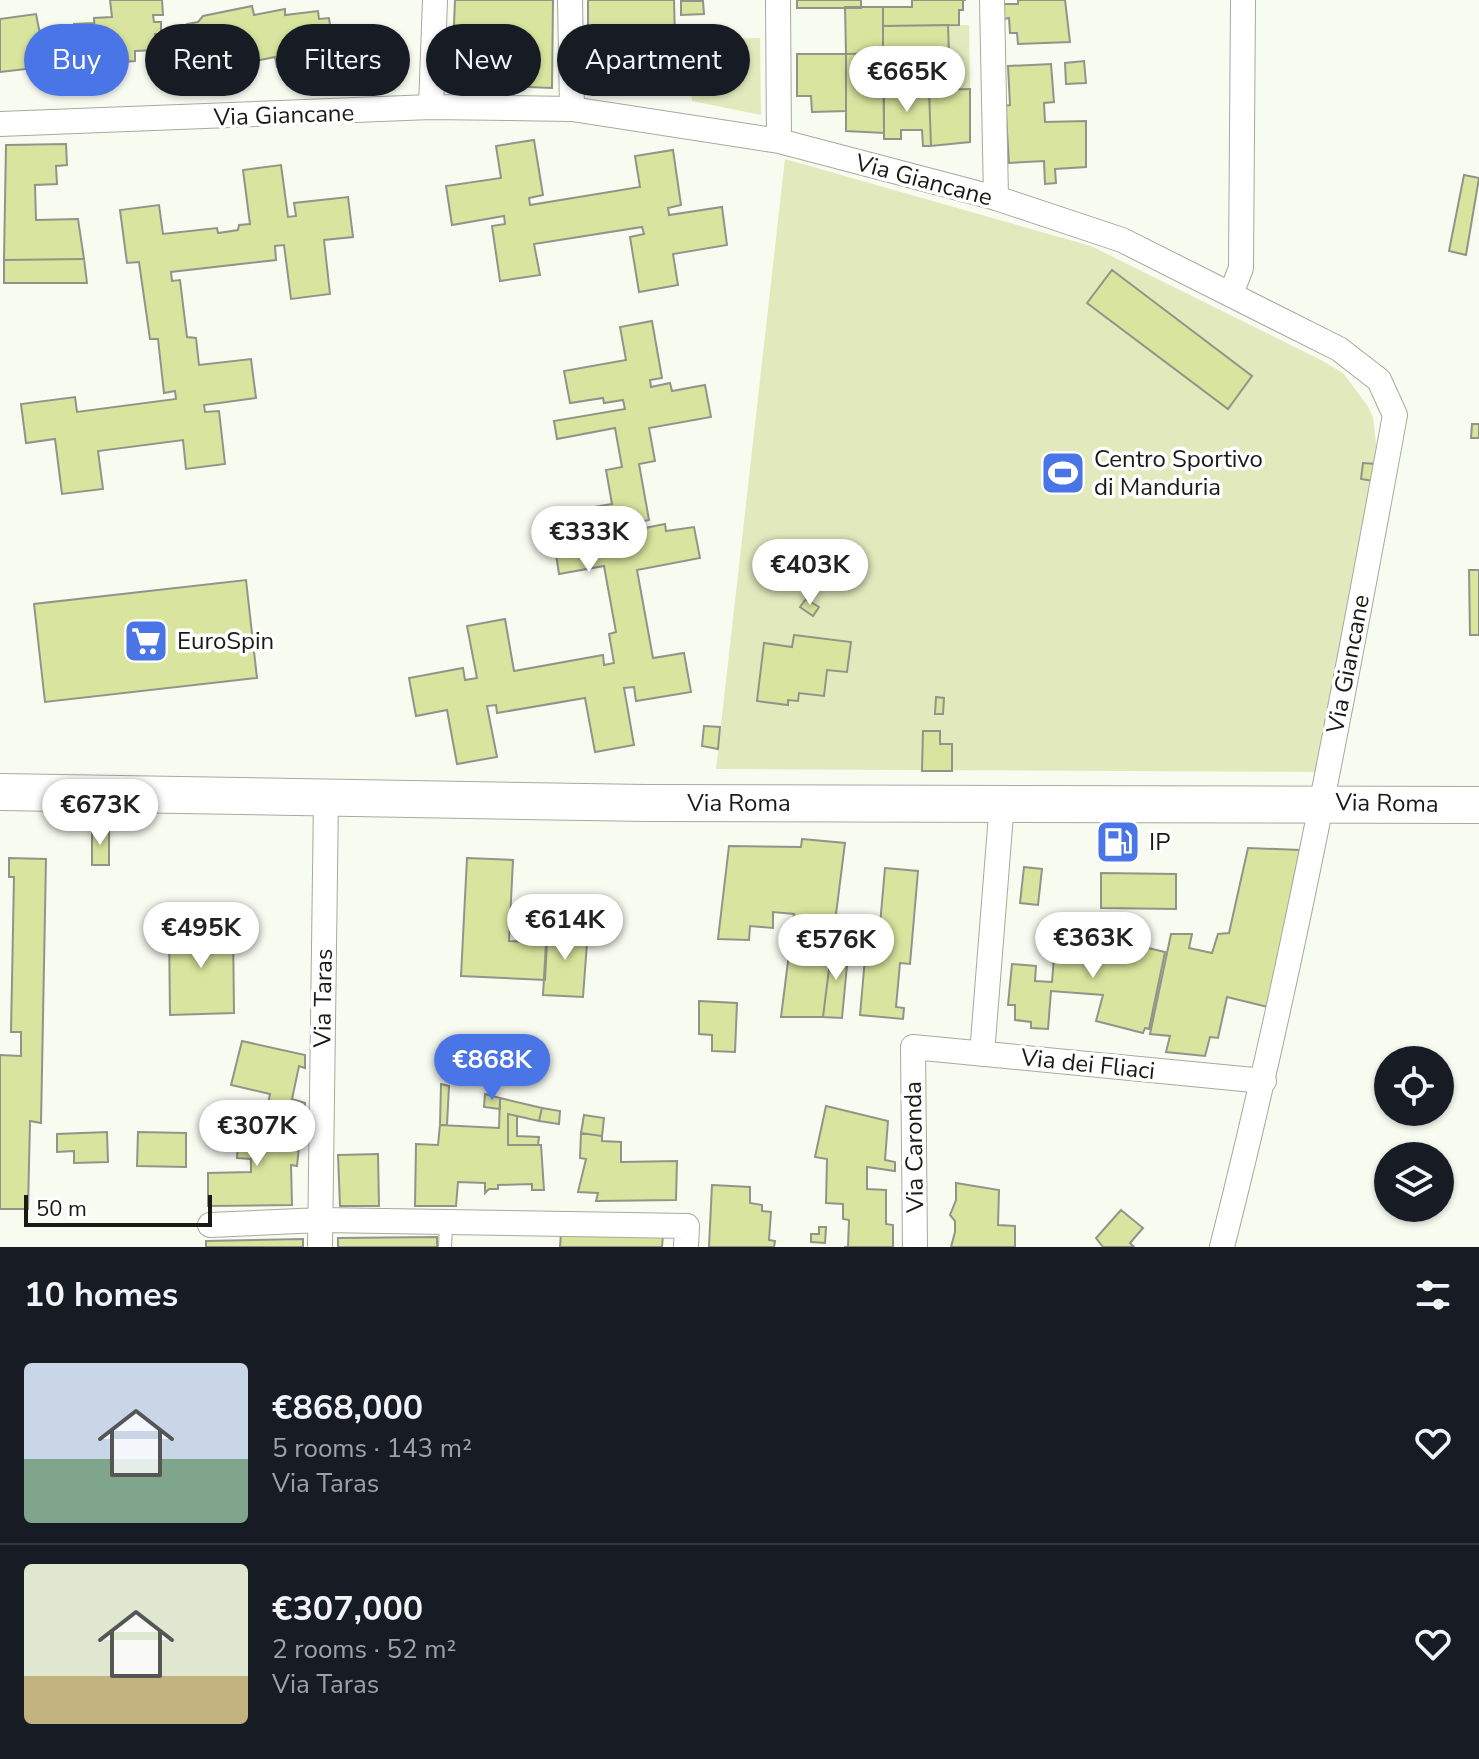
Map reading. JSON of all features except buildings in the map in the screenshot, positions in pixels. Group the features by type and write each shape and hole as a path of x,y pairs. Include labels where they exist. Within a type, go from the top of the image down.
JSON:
{"street":[{"path":"431,107 435,0"},
{"path":"570,0 572,109"},
{"path":"778,0 779,141"},
{"path":"992,0 996,198"},
{"path":"1231,294 1241,268 1243,0"},
{"name":"Via Giancane","path":"0,124 431,107 572,109 779,141 996,198 1122,240 1339,349 1379,380 1395,415 1322,802 1264,1081 1222,1247"},
{"name":"Via Roma","path":"0,792 646,803 1322,802 1479,805"},
{"name":"Via Taras","path":"320,1247 326,798"},
{"path":"982,1054 1002,802"},
{"name":"Via dei Fliaci","path":"913,1047 1264,1081"},
{"name":"Via Caronda","path":"913,1047 915,1247"},
{"path":"210,1225 320,1220 445,1235 687,1226 686,1247"}],"green space":[{"path":"948,25 969,25 970,89 929,90 928,74 949,74"},
{"path":"750,38 760,38 761,115 692,101 692,96 750,96"},
{"name":"Centro Sportivo di Manduria","path":"785,159 1091,246 1343,373 1373,417 1378,461 1320,772 716,769"}],"place":[{"name":"Centro Sportivo di Manduria","path":"1063,473"},
{"name":"EuroSpin","path":"146,641"},
{"name":"IP","path":"1118,842"}]}
